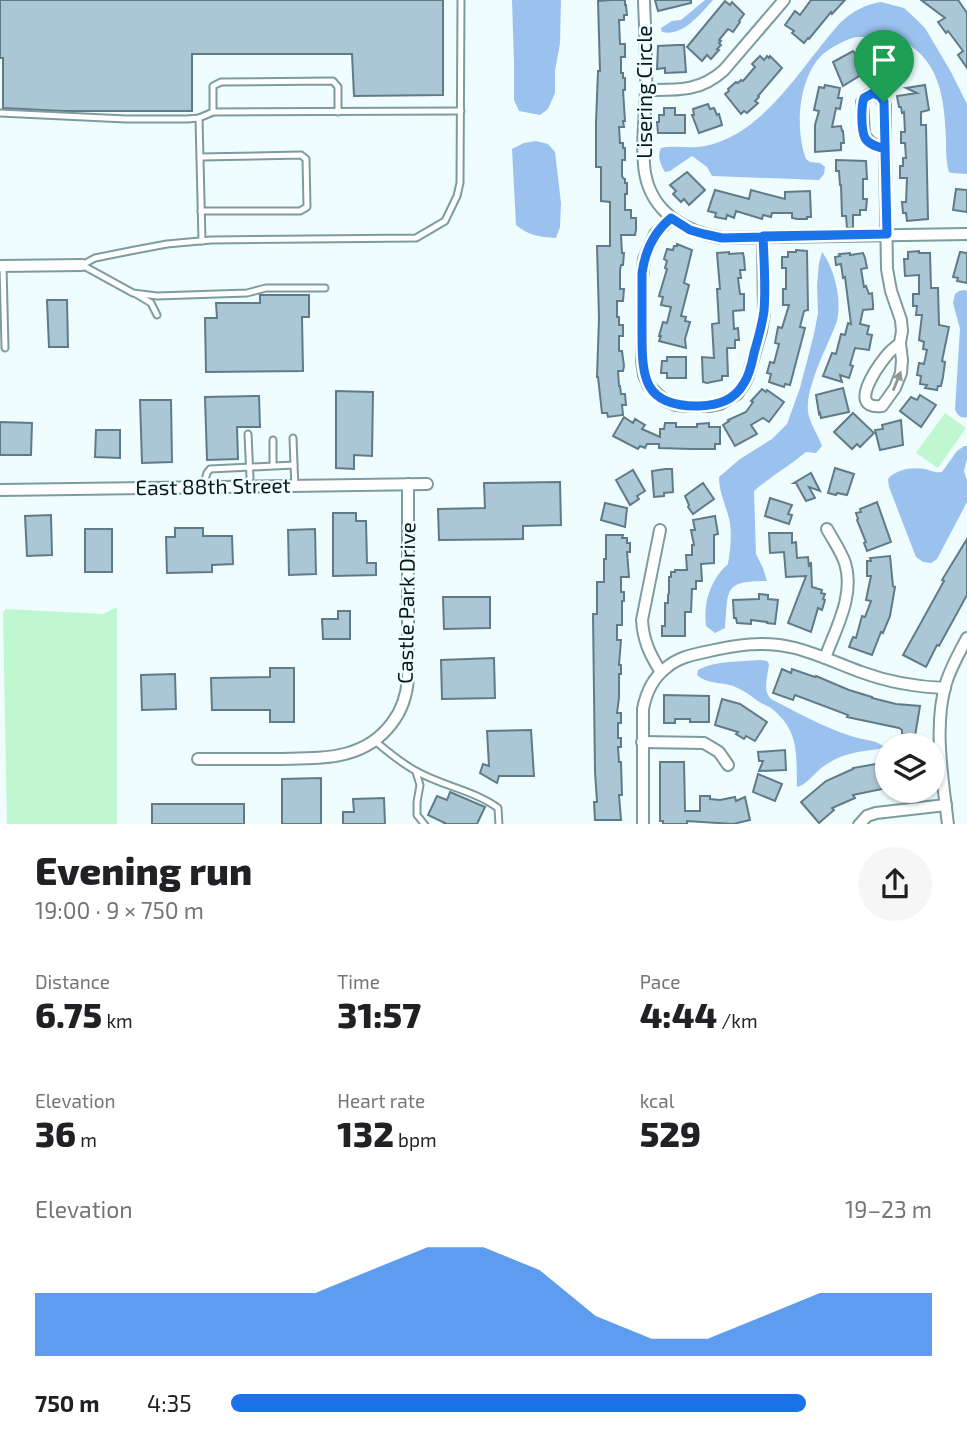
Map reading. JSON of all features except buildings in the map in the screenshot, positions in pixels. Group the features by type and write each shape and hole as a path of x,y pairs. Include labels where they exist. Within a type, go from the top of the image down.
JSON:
{"street":[{"name":"Lisering Circle","path":"644,0 645,174 654,196 671,218"},
{"path":"646,90 694,88 714,79 784,0"},
{"path":"885,149 871,144 864,135 862,102 873,93 880,96 885,104 888,276 902,324 902,364 899,381 885,402 872,406 864,396 866,387 887,354 900,343"},
{"path":"763,236 764,313 748,376 737,394 722,403 687,406 664,400 647,382 642,364 642,273 644,259 656,234 671,218 690,230 712,237 763,236 887,234 967,234"},
{"path":"1,266 82,265"},
{"name":"Castle Park Drive","path":"198,759 328,757 353,752 375,741 396,717 408,683 408,484"},
{"name":"East 88th Street","path":"0,490 427,484"},
{"path":"825,658 844,608 848,586 843,559 827,529"},
{"path":"660,530 642,620 643,633 652,658 662,672"},
{"path":"948,824 939,732 941,706 953,665 967,638"},
{"path":"643,824 643,709 652,683 676,660 738,645 774,644 796,648 896,682 945,688"},
{"path":"642,742 704,743 719,752 728,765"},
{"path":"859,824 867,816 876,813 946,805"}],"lane":[{"path":"82,265 95,258 145,248 202,241 416,239 445,221 460,183 461,0"},
{"path":"213,112 213,86 220,82 333,81 338,87 338,112"},
{"path":"0,113 126,119 199,118 213,112 461,111"},
{"path":"199,118 202,241"},
{"path":"201,157 301,155 306,159 307,207 300,211 201,211"},
{"path":"82,265 151,303 157,315"},
{"path":"1,266 5,348"},
{"path":"133,293 157,296 247,293 266,288 325,288"},
{"path":"247,487 250,478 248,434"},
{"path":"293,438 295,486"},
{"path":"273,440 273,465"},
{"path":"203,487 210,469 294,465"},
{"path":"375,741 416,772 487,800 498,808 499,824"},
{"path":"416,772 420,785 417,815 425,824"}],"green space":[{"path":"945,413 966,428 938,468 916,453"},
{"path":"117,607 117,824 7,824 3,612 6,609 103,614"}],"water":[{"path":"512,0 561,0 555,93 548,109 540,115 519,111 514,100"},
{"path":"705,0 713,0 691,23 677,31 662,32 661,28 672,21 681,20"},
{"path":"881,2 904,8 925,28 967,104 967,174 949,172 942,100 933,71 923,56 911,46 897,39 882,37 855,37 835,46 820,57 807,79 801,106 800,134 806,159 825,167 819,180 712,176 707,167 692,156 665,172 659,154 661,148 705,146 727,139 746,127 781,96 840,23 859,9"},
{"path":"536,141 548,144 555,152 561,203 560,227 556,238 535,235 516,225 512,149"},
{"path":"822,252 834,277 839,306 836,324 817,369 808,401 810,420 822,446 816,453 806,452 754,491 756,554 767,581 742,583 731,590 725,628 715,633 706,626 707,600 712,585 728,564 731,539 719,477 740,459 772,439 787,424 800,388 814,334"},
{"path":"967,291 967,417 959,416 955,409 960,329 953,303 955,294"},
{"path":"967,446 964,471 967,480 967,502 937,559 931,563 923,562 916,557 888,479 895,473 910,469 942,472 957,451"},
{"path":"767,661 769,664 766,687 771,699 825,726 875,742 875,750 838,758 797,787 797,764 792,734 780,717 771,708 741,690 705,680 697,675 698,670 729,662"}],"route":[{"path":"884,102 880,96 873,93 864,98 862,106 865,137 871,144 885,149 887,234 819,236 763,236 764,313 748,376 742,387 730,399 710,406 676,405 657,395 647,382 642,364 642,273 649,246 661,227 671,218 690,230 722,238 763,236 887,234 884,102"}]}
